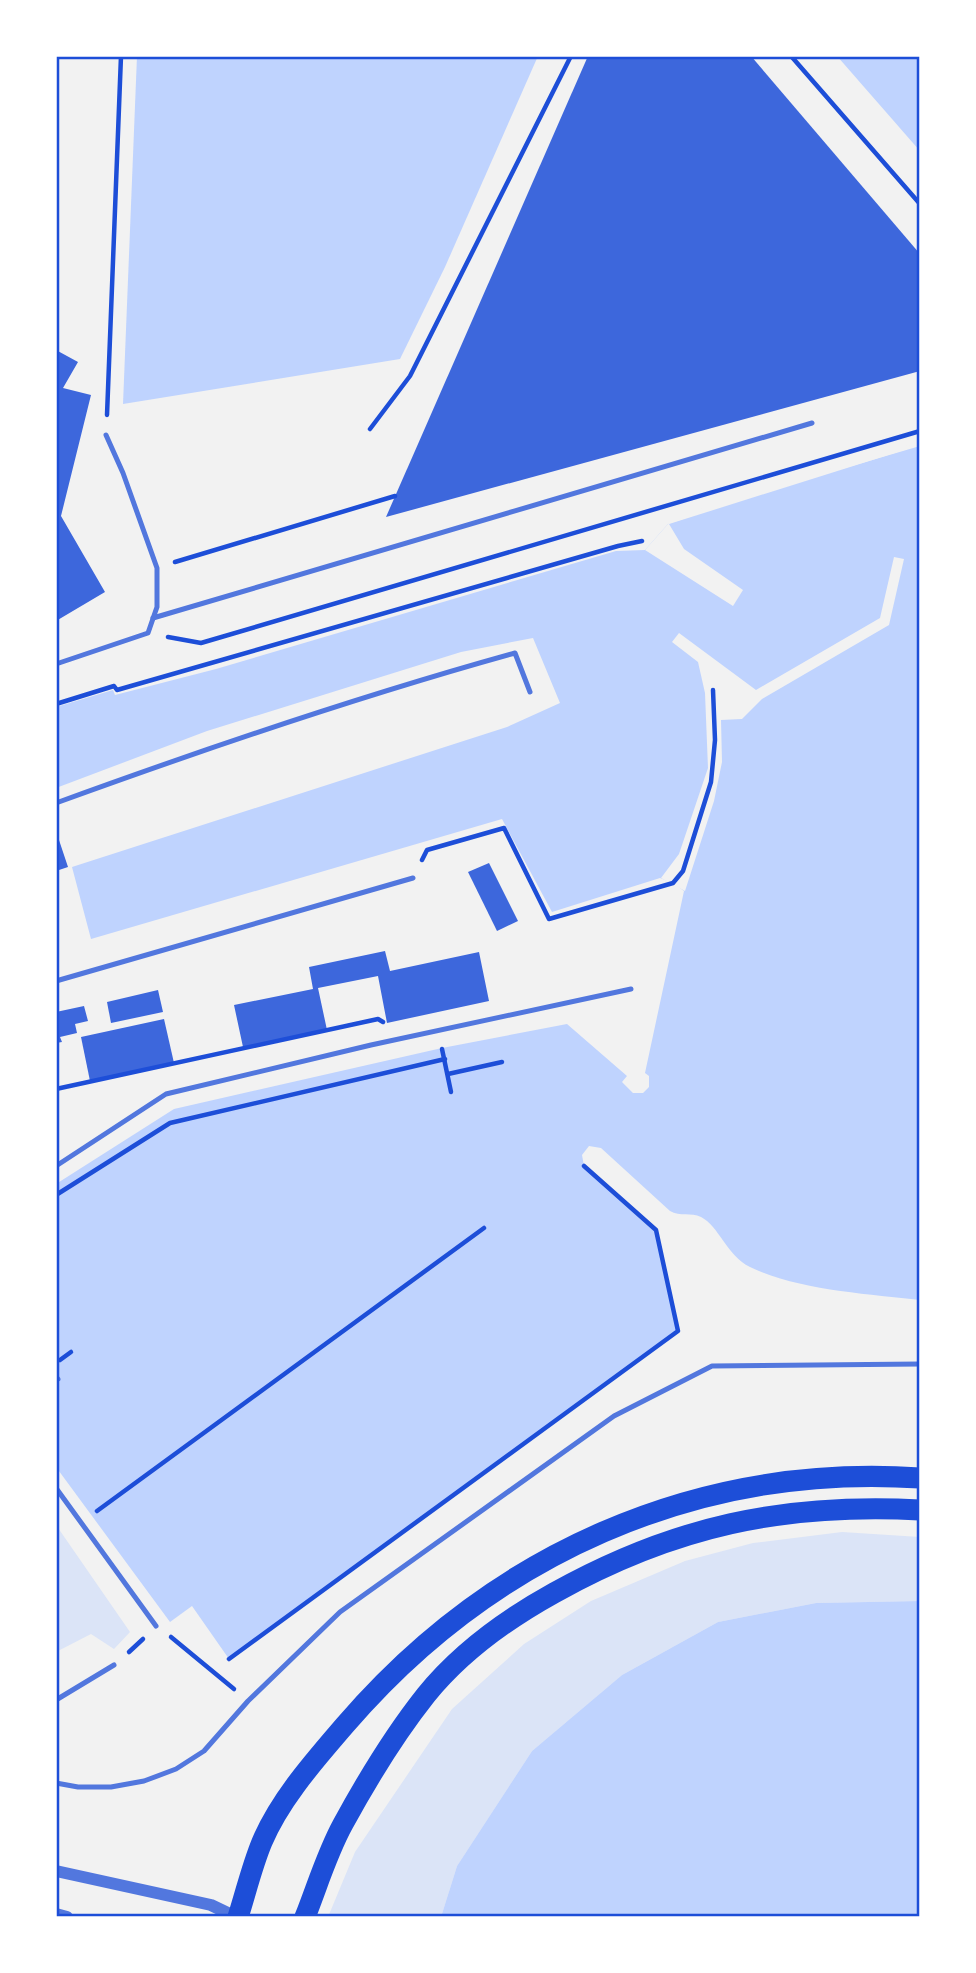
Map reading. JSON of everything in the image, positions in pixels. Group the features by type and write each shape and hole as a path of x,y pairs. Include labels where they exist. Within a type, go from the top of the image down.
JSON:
{"highway":[{"path":"237,1917 263,1840 298,1780 371,1695 424,1645 495,1590 584,1539 643,1515 706,1495 754,1485 820,1477 920,1478"},
{"path":"304,1917 342,1825 389,1748 426,1695 444,1675 513,1617 595,1570 698,1531 733,1522 805,1511 840,1508 920,1510"}],"street":[{"path":"56,1871 211,1905 237,1917"},
{"path":"56,1914 67,1917"}],"lane":[{"path":"153,618 812,423"},
{"path":"56,664 148,633 157,607 157,568 123,473 106,435"},
{"path":"56,803 180,758 435,675 515,653 530,692"},
{"path":"56,981 413,878"},
{"path":"56,1167 166,1094 371,1045 631,989"},
{"path":"56,1783 78,1787 111,1787 144,1781 176,1769 204,1751 248,1701 351,1605 614,1416 712,1366 920,1364"},
{"path":"56,1488 156,1626"},
{"path":"56,1700 114,1665"}],"path":[{"path":"106,435 121,56"},
{"path":"370,429 410,376 571,56"},
{"path":"791,56 920,204"},
{"path":"148,633 201,643 920,431"},
{"path":"157,568 395,496"},
{"path":"56,704 114,686 117,690 642,541"},
{"path":"413,878 427,850 504,828 549,919 673,883 683,871 711,782 715,740 713,690"},
{"path":"442,1048 452,1093"},
{"path":"56,1195 170,1123 444,1059"},
{"path":"448,1074 502,1062"},
{"path":"375,1063 377,1074"},
{"path":"229,1659 678,1331 656,1230 584,1166"},
{"path":"81,1521 484,1228"},
{"path":"114,1665 156,1626 190,1650 248,1701"}],"shaded area":[{"path":"56,1525 130,1632 114,1649 91,1634 56,1652"},
{"path":"842,1532 920,1537 920,1601 816,1603 718,1622 622,1675 532,1751 457,1866 441,1917 328,1917 355,1852 452,1709 524,1644 591,1601 685,1561 753,1543"}],"water":[{"path":"137,56 538,56 445,267 400,359 123,404"},
{"path":"830,56 920,56 920,158"},
{"path":"920,446 920,1300 811,1286 750,1267 735,1256 707,1221 701,1217 670,1211 601,1148 589,1146 582,1155 584,1166 656,1230 678,1331 229,1659 192,1606 170,1622 56,1467 56,1184 174,1109 442,1048 567,1024 627,1076 622,1082 633,1093 643,1093 649,1087 649,1076 645,1073 684,891 660,878 552,912 502,819 91,939 72,867 507,727 560,703 533,638 461,652 207,731 56,788 56,707 113,690 115,695 216,669 616,551 645,550 668,524 763,492"},
{"path":"920,1601 920,1917 441,1917 457,1866 532,1751 622,1675 718,1622 816,1603"}],"pier":[{"path":"826,56 837,56 920,151 920,162"},
{"path":"920,442 920,445 669,524 684,549 743,590 733,606 645,550 668,524 675,518 762,488"},
{"path":"894,557 904,559 889,625 762,699 742,719 721,720 722,762 714,801 685,891 661,878 679,854 708,768 705,693 698,662 672,642 679,633 756,690 880,618"}],"building":[{"path":"588,56 751,56 920,254 920,371 386,517"},
{"path":"56,350 78,362 63,388 91,395 61,516 105,592 56,621"},
{"path":"56,831 68,867 56,871"},
{"path":"489,863 518,921 497,931 468,872"},
{"path":"385,951 390,971 479,952 489,1001 387,1023 378,976 318,988 327,1030 243,1047 234,1005 313,989 309,967"},
{"path":"158,990 163,1012 111,1023 107,1002"},
{"path":"84,1006 88,1021 75,1024 77,1033 60,1037 62,1042 56,1043 56,1012"},
{"path":"164,1019 174,1063 90,1081 81,1037"}]}
